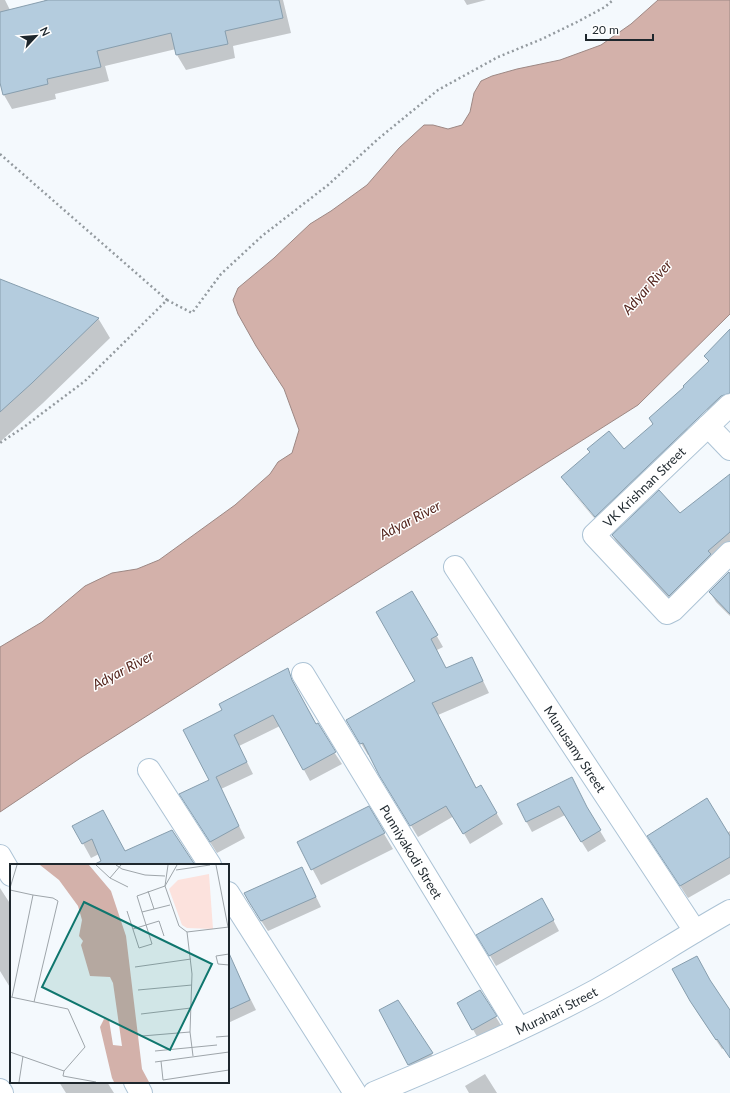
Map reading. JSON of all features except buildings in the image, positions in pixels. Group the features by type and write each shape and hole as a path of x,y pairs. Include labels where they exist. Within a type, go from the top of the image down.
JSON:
{"street":[{"name":"VK Krishnan Street","path":"730,405 594,535 667,613 673,610 730,553"},
{"path":"708,426 730,449"},
{"name":"Munusamy Street","path":"455,567 695,931"},
{"name":"Punniyakodi Street","path":"303,674 519,1029"},
{"path":"149,770 209,864"},
{"path":"0,856 10,873"},
{"path":"229,895 355,1093"},
{"name":"Murahari Street","path":"374,1093 519,1029 597,990 730,911"},
{"path":"136,1083 141,1093"}],"path":[{"path":"0,154 167,300 192,313 221,274 262,236 328,184 378,139 438,90 498,57 542,39 577,22 613,0"},
{"path":"0,443 24,427 85,381 167,300"}],"water":[{"name":"Adyar River","path":"658,0 730,0 730,314 638,405 82,757 0,812 0,647 42,622 85,586 112,573 137,569 159,560 235,505 270,474 278,462 292,453 299,430 284,389 256,346 238,314 233,300 238,288 274,258 310,224 367,185 399,148 424,125 433,125 448,129 462,125 470,112 474,93 481,81 492,76 517,69 560,60 601,45 631,24"}]}
